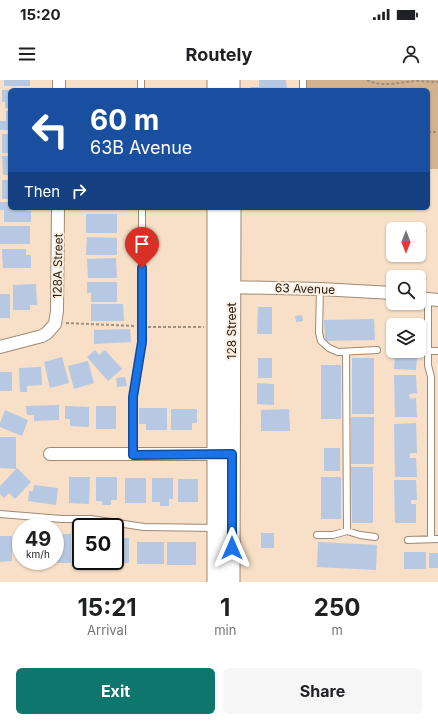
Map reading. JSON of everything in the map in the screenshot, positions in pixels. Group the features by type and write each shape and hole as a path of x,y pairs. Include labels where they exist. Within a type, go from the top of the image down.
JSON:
{"main road":[{"name":"128 Street","path":"216,210 224,287 224,454"},
{"name":"128 Street","path":"224,287 232,210"},
{"path":"216,582 216,528 224,454"},
{"path":"224,454 231,582"}],"street":[{"name":"128A Street","path":"58,210 58,298 60,323"},
{"name":"63 Avenue","path":"224,287 320,289 386,293"},
{"path":"0,347 42,336 60,323"},
{"path":"50,454 224,454"}],"lane":[{"path":"133,455 133,397 142,342 142,210"},
{"path":"320,289 319,333 321,341 329,348 338,352 377,350"},
{"path":"408,540 435,539 431,377 428,365 428,299"},
{"path":"428,351 438,351"},
{"path":"346,352 347,531"},
{"path":"0,514 91,519 144,527 216,528"},
{"path":"317,535 334,534 347,531 375,537"}],"path":[{"path":"366,80 373,83 385,84 417,81 438,82"},
{"path":"60,323 138,327"},
{"path":"147,327 205,327"}],"shaded area":[{"path":"306,80 438,80 438,169 430,169 430,88 306,88"}],"building":[{"path":"4,80 30,80 30,86 4,86"},
{"path":"259,80 286,80 287,88 251,88 259,87"},
{"path":"2,90 8,90 8,108 5,108 5,102 2,102"},
{"path":"6,111 8,111 8,130 0,130 0,121 6,121"},
{"path":"2,134 8,134 8,153 2,153"},
{"path":"2,156 8,156 8,175 3,175"},
{"path":"2,180 8,180 8,199 2,199"},
{"path":"0,202 8,202 8,210 31,211 31,222 4,222 4,210 0,210"},
{"path":"86,214 117,214 117,233 86,233"},
{"path":"0,226 30,226 30,244 0,244"},
{"path":"87,237 117,238 117,255 86,255"},
{"path":"2,249 26,249 26,255 31,255 31,268 3,268"},
{"path":"116,258 117,278 88,278 87,259"},
{"path":"87,282 117,282 117,302 91,302 91,293 87,293"},
{"path":"36,284 37,305 30,305 30,310 13,310 13,285"},
{"path":"0,294 10,294 10,318 0,318"},
{"path":"91,304 123,304 124,321 91,321"},
{"path":"258,307 272,307 272,334 257,334"},
{"path":"302,315 303,321 296,322 295,316"},
{"path":"374,319 375,340 325,341 324,320"},
{"path":"130,329 131,342 94,344 94,330"},
{"path":"95,350 99,355 105,350 122,369 108,381 87,357"},
{"path":"62,357 69,383 50,388 44,362"},
{"path":"258,358 272,358 272,378 258,378"},
{"path":"352,358 374,358 374,414 352,414"},
{"path":"395,358 417,358 416,370 394,369"},
{"path":"88,361 94,383 74,389 68,366"},
{"path":"321,365 341,365 341,419 321,419"},
{"path":"41,367 42,385 27,386 27,392 20,392 19,368"},
{"path":"0,372 12,372 12,391 0,391"},
{"path":"394,375 416,375 417,393 409,394 410,399 416,398 417,417 395,417"},
{"path":"125,377 127,386 117,387 116,378"},
{"path":"257,383 274,384 274,405 257,404"},
{"path":"59,405 59,420 34,421 34,415 27,415 26,406"},
{"path":"65,406 89,407 89,427 70,426 70,419 65,419"},
{"path":"96,406 116,406 116,429 96,429"},
{"path":"139,408 167,408 167,430 146,430 146,424 139,424"},
{"path":"171,409 197,409 197,423 192,423 192,430 171,430"},
{"path":"289,409 290,431 261,431 261,410"},
{"path":"5,410 28,420 22,436 0,427"},
{"path":"351,417 374,417 374,464 351,464"},
{"path":"416,423 417,453 410,453 410,458 416,458 417,477 395,477 394,424"},
{"path":"0,437 16,437 16,469 0,468"},
{"path":"324,448 340,448 340,471 324,471"},
{"path":"351,467 373,467 373,523 352,523"},
{"path":"17,468 31,482 15,499 9,493 4,498 0,494 0,486"},
{"path":"69,477 90,477 89,504 69,503"},
{"path":"96,477 117,477 117,500 111,500 111,505 102,505 102,501 96,501"},
{"path":"321,477 341,477 341,519 321,519"},
{"path":"125,478 146,478 146,503 125,503"},
{"path":"152,478 173,478 173,499 169,499 169,506 160,506 160,502 152,502"},
{"path":"178,479 198,479 198,502 178,502"},
{"path":"394,480 416,480 417,500 411,500 411,504 416,504 416,523 395,523"},
{"path":"34,485 58,488 56,505 28,501 29,491 33,491"},
{"path":"261,533 274,533 274,548 261,548"},
{"path":"64,534 71,534 71,563 64,563"},
{"path":"0,536 12,536 12,561 0,562"},
{"path":"124,538 129,538 129,563 124,563"},
{"path":"137,542 164,542 164,564 137,564"},
{"path":"167,542 196,542 196,565 167,565"},
{"path":"318,542 377,545 376,570 317,567"},
{"path":"404,552 426,552 426,569 404,569"},
{"path":"429,553 438,553 438,568 429,568"}],"route":[{"path":"142,268 142,342 133,397 133,455 232,454 232,548"}]}
